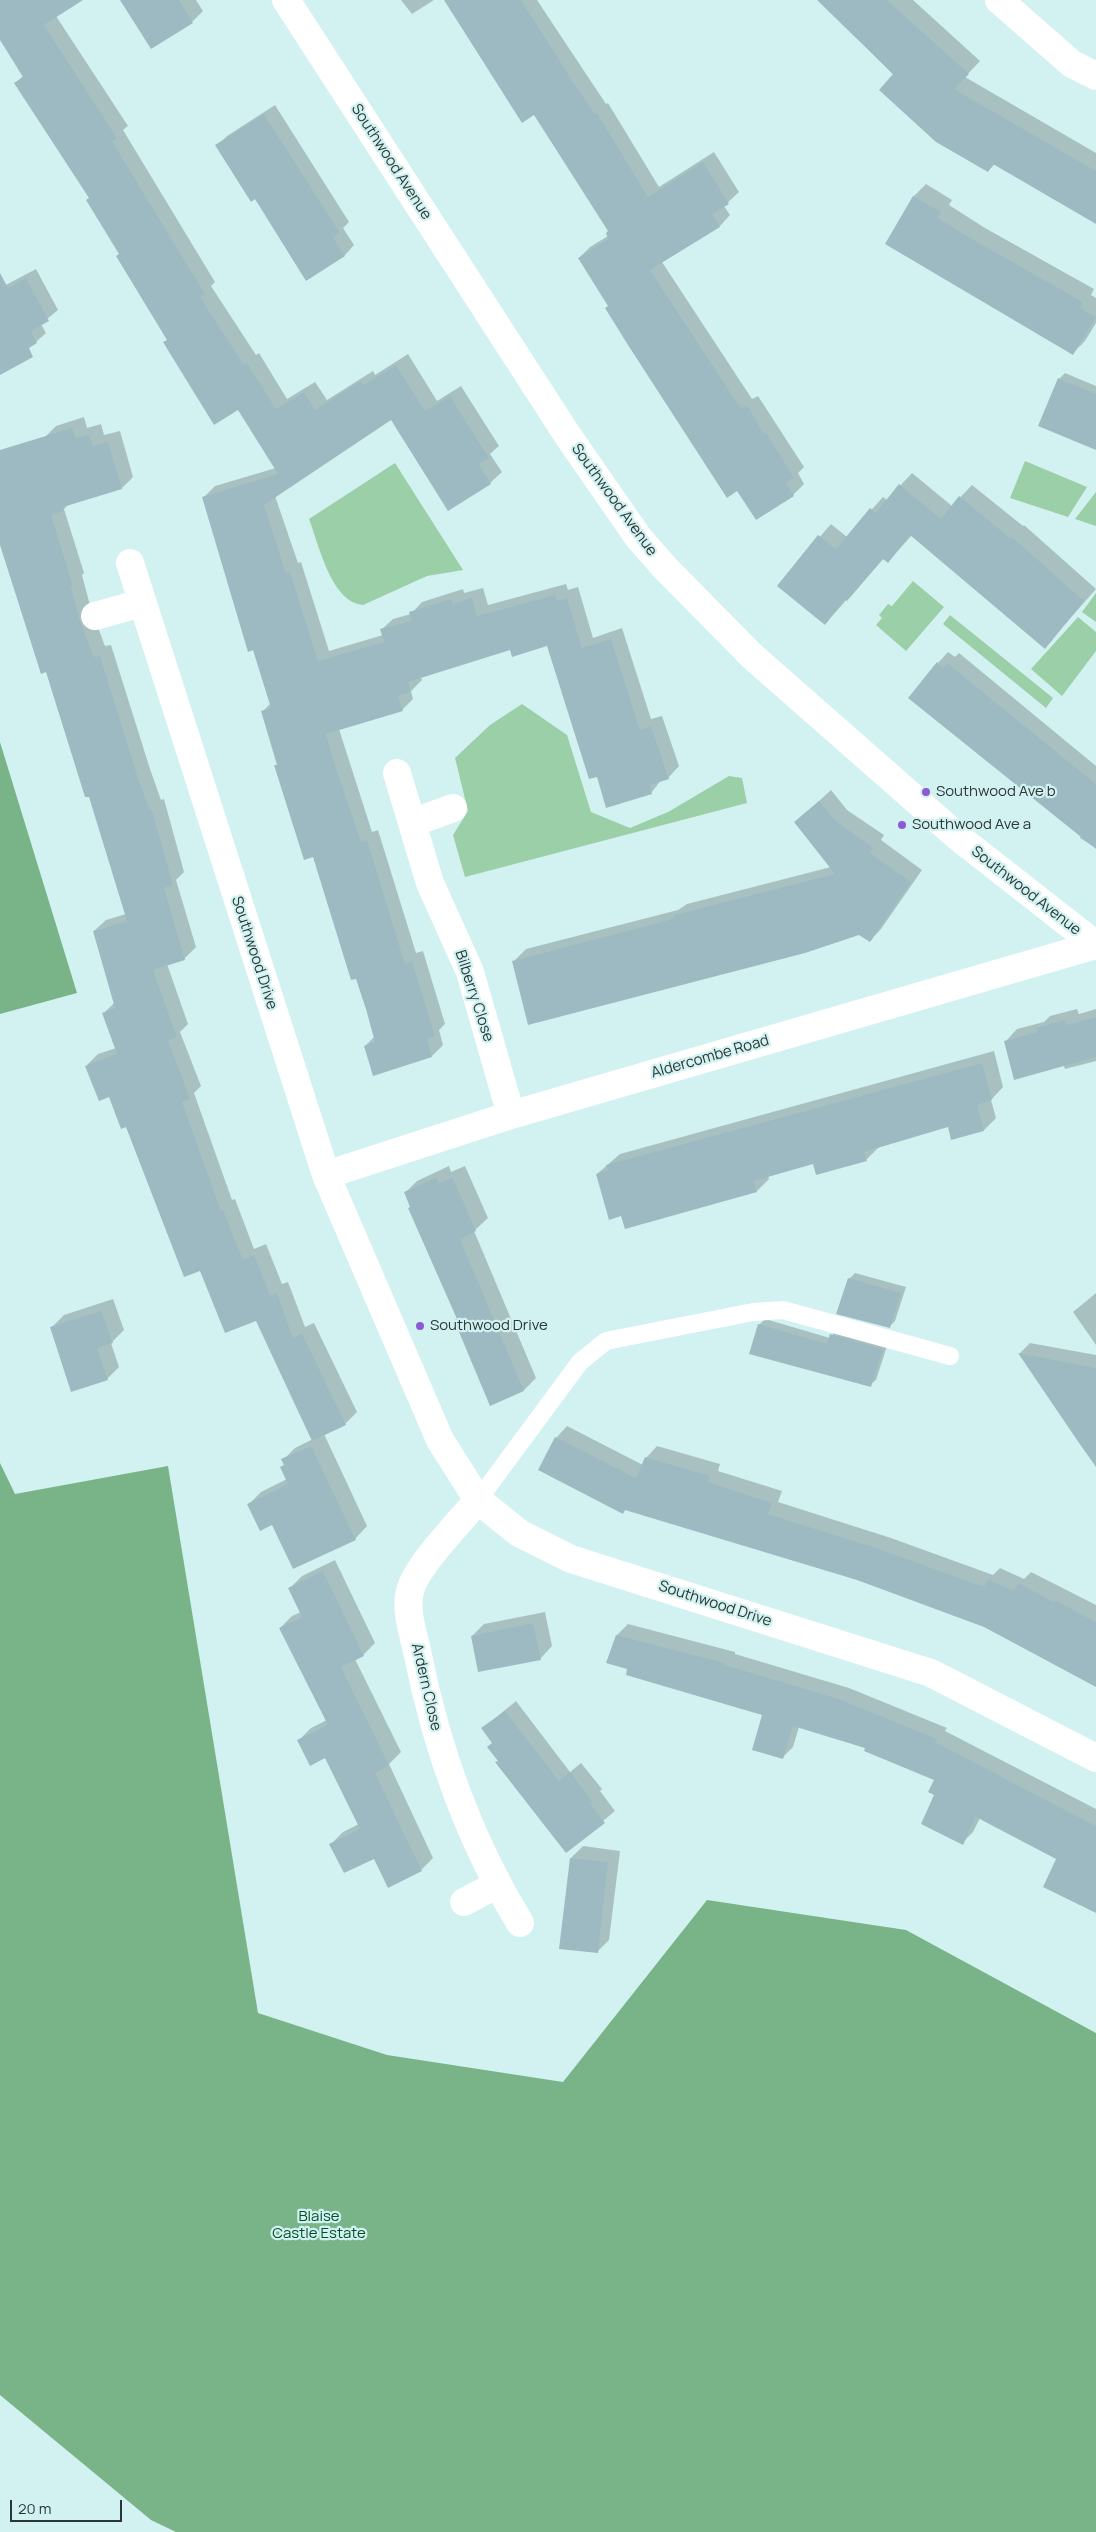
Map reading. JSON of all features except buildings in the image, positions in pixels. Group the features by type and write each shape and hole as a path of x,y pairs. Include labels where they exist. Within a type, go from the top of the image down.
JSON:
{"street":[{"name":"Southwood Avenue","path":"286,0 568,436 638,537 666,569 752,656 958,837 1096,945"},
{"path":"998,0 1072,64 1096,76"},
{"name":"Southwood Drive","path":"130,563 326,1175 440,1440 478,1500 519,1533 570,1559 931,1673 1096,1758"},
{"path":"95,616 142,603"},
{"name":"Bilberry Close","path":"397,773 430,883 470,972 511,1115"},
{"path":"412,823 453,808"},
{"name":"Aldercombe Road","path":"326,1175 511,1115 1096,945"},
{"name":"Ardern Close","path":"478,1500 419,1572 410,1592 410,1616 426,1696 449,1775 496,1885 520,1923"},
{"path":"464,1902 496,1885"}],"lane":[{"path":"478,1500 580,1362 606,1341 752,1312 783,1310 950,1356"}],"green space":[{"path":"1025,461 1087,487 1068,517 1010,498"},
{"path":"395,463 463,570 427,576 363,605 352,602 342,594 334,583 322,557 309,519"},
{"path":"1096,492 1096,526 1075,519"},
{"path":"913,581 944,607 906,651 876,625 882,618 879,615 888,604 892,606"},
{"path":"1096,593 1096,622 1082,612"},
{"path":"950,615 1053,698 1046,708 943,624"},
{"path":"1078,617 1096,632 1096,651 1062,696 1031,669"},
{"path":"522,704 567,735 591,812 630,828 668,812 729,776 742,778 747,803 465,877 453,835 468,811 455,758 490,725"},
{"path":"0,742 77,993 0,1014"},
{"name":"Blaise Castle Estate","path":"0,1463 15,1494 168,1466 258,2013 387,2055 563,2082 707,1900 906,1930 1096,2033 1096,2532 176,2532 151,2520 0,2395"}],"place":[{"name":"Southwood Ave b","path":"926,792"},
{"name":"Southwood Ave a","path":"902,825"},
{"name":"Southwood Drive","path":"420,1326"}]}
